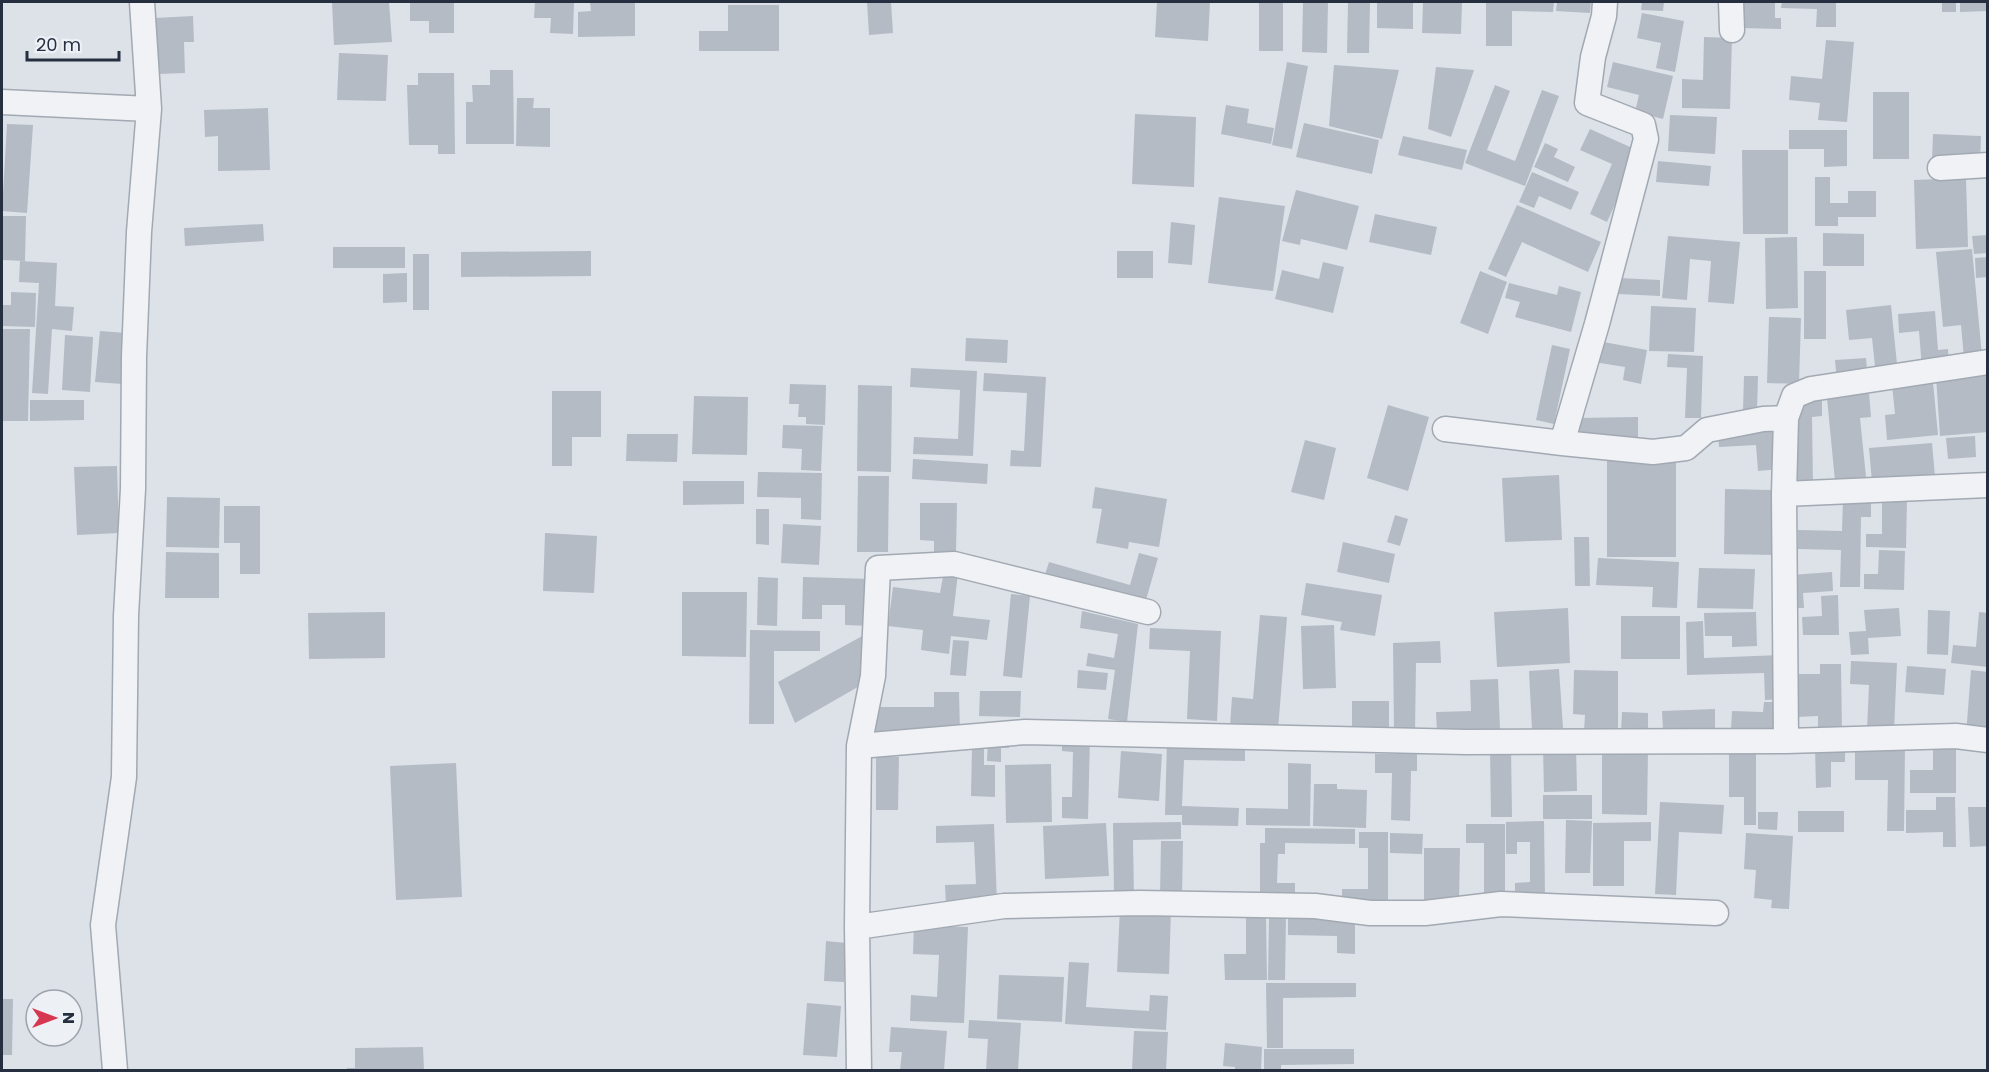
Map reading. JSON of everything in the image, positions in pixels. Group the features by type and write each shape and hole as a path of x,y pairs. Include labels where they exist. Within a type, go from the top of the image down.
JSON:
{"street":[{"path":"115,1071 103,925 124,777 126,616 133,489 134,357 149,109 142,2"},
{"path":"1562,443 1597,324 1646,139 1643,125 1587,103 1588,83 1604,16 1605,2"},
{"path":"1731,2 1732,30"},
{"path":"2,102 149,109"},
{"path":"1940,168 1988,165"},
{"path":"1786,741 1784,494 1786,418 1794,396 1811,389 1988,362"},
{"path":"1445,429 1653,452 1686,448 1707,430 1763,419 1786,418"},
{"path":"1784,494 1988,485"},
{"path":"859,1071 857,927 859,746 873,676 878,568 954,564 1148,612"},
{"path":"859,746 1025,732 1466,742 1786,741 1956,736 1988,740"},
{"path":"857,927 1004,906 1140,903 1315,906 1370,913 1425,913 1501,904 1716,913"}],"building":[{"path":"332,2 389,2 392,42 334,45"},
{"path":"410,2 454,2 454,33 429,33 429,21 410,21"},
{"path":"535,2 574,2 573,34 550,33 551,18 534,18"},
{"path":"590,2 635,2 635,36 578,37 578,12 591,11"},
{"path":"867,2 891,2 893,33 869,35"},
{"path":"1157,2 1210,2 1208,41 1155,37"},
{"path":"1259,2 1283,2 1283,51 1259,51"},
{"path":"1303,2 1328,2 1327,53 1302,52"},
{"path":"1348,2 1370,2 1369,53 1347,53"},
{"path":"1377,2 1413,2 1413,29 1377,28"},
{"path":"1423,2 1462,2 1461,34 1422,33"},
{"path":"1486,2 1554,2 1553,12 1512,11 1512,46 1486,46"},
{"path":"1557,2 1591,2 1590,13 1556,11"},
{"path":"1642,2 1664,2 1663,11 1641,10"},
{"path":"1743,2 1775,2 1775,18 1781,18 1781,29 1743,28"},
{"path":"1782,2 1836,2 1836,27 1816,27 1817,9 1781,8"},
{"path":"1942,2 1956,2 1956,12 1942,12"},
{"path":"1960,2 1988,2 1988,11 1960,12"},
{"path":"728,5 779,5 779,51 699,51 699,31 728,31"},
{"path":"1642,13 1684,21 1675,72 1656,68 1661,43 1637,38"},
{"path":"193,16 194,42 184,42 185,73 158,74 155,18"},
{"path":"1704,37 1732,38 1730,109 1682,108 1682,79 1703,80"},
{"path":"1826,40 1854,42 1847,122 1818,120 1820,103 1789,100 1791,76 1822,79"},
{"path":"339,53 388,55 386,101 337,100"},
{"path":"1287,62 1308,66 1292,149 1272,145"},
{"path":"1613,62 1673,76 1663,119 1635,112 1639,95 1607,87"},
{"path":"1334,65 1399,70 1382,139 1329,126"},
{"path":"1436,67 1474,70 1451,137 1428,129"},
{"path":"490,70 513,70 514,144 466,144 466,102 473,102 472,85 490,85"},
{"path":"418,73 454,73 455,154 438,154 438,145 409,145 407,85 418,85"},
{"path":"1495,85 1510,91 1487,150 1515,161 1542,90 1559,96 1525,186 1465,163"},
{"path":"1873,92 1909,92 1909,159 1873,159"},
{"path":"517,98 534,98 533,108 550,108 550,147 516,146"},
{"path":"1226,105 1249,109 1247,123 1274,128 1271,144 1221,134"},
{"path":"268,108 270,170 218,171 218,136 205,137 204,110"},
{"path":"1135,114 1196,117 1194,187 1132,184"},
{"path":"1670,115 1717,117 1715,154 1668,151"},
{"path":"1304,123 1379,140 1372,174 1296,157"},
{"path":"7,124 33,125 27,213 2,211"},
{"path":"1590,129 1639,151 1607,222 1590,214 1612,164 1580,150"},
{"path":"1789,130 1847,130 1847,166 1824,167 1824,149 1789,149"},
{"path":"1933,134 1981,136 1980,164 1932,161"},
{"path":"1403,136 1467,150 1462,170 1398,155"},
{"path":"1545,143 1558,149 1554,157 1575,167 1568,182 1534,167"},
{"path":"1742,150 1788,150 1788,234 1743,234"},
{"path":"1658,161 1711,166 1709,186 1656,182"},
{"path":"1532,172 1579,192 1571,210 1539,196 1534,208 1519,202"},
{"path":"1815,177 1830,177 1830,203 1848,203 1848,191 1876,191 1876,217 1838,217 1838,226 1815,226"},
{"path":"1966,178 1968,247 1916,249 1914,180"},
{"path":"1296,190 1359,206 1347,250 1301,239 1300,245 1282,241"},
{"path":"1219,197 1285,206 1273,291 1208,283"},
{"path":"1517,205 1601,242 1588,272 1522,242 1506,277 1488,269"},
{"path":"1375,214 1437,227 1431,255 1369,242"},
{"path":"2,216 26,216 25,261 2,260"},
{"path":"1171,222 1195,225 1192,265 1168,263"},
{"path":"263,224 264,241 185,246 184,228"},
{"path":"1823,233 1864,234 1864,266 1823,266"},
{"path":"1988,235 1988,253 1974,254 1972,236"},
{"path":"1668,236 1740,242 1734,304 1708,302 1711,261 1690,259 1687,300 1662,298"},
{"path":"1797,237 1798,308 1766,309 1765,238"},
{"path":"333,247 405,247 405,268 333,268"},
{"path":"1972,249 1982,356 1964,358 1961,325 1943,327 1936,252"},
{"path":"591,251 591,276 461,277 461,252"},
{"path":"1117,251 1153,251 1153,278 1117,278"},
{"path":"413,254 429,254 429,310 413,310"},
{"path":"1988,257 1988,277 1976,278 1975,258"},
{"path":"20,261 57,263 55,306 74,307 72,331 52,329 48,394 32,393 39,283 19,282"},
{"path":"1323,262 1344,267 1333,313 1275,299 1282,270 1319,279"},
{"path":"1480,271 1507,282 1488,334 1460,323"},
{"path":"1804,271 1826,271 1826,339 1804,339"},
{"path":"407,273 407,302 383,303 383,274"},
{"path":"1619,278 1660,280 1660,296 1618,294"},
{"path":"1509,283 1557,295 1559,286 1581,292 1571,332 1515,317 1520,302 1505,298"},
{"path":"11,292 36,293 35,327 2,326 2,305 11,305"},
{"path":"1891,305 1898,374 1876,376 1872,338 1849,340 1846,310"},
{"path":"1651,306 1696,308 1694,352 1649,351"},
{"path":"1935,311 1938,350 1948,349 1949,366 1922,368 1919,331 1899,333 1898,314"},
{"path":"1769,317 1801,318 1799,384 1767,383"},
{"path":"2,329 30,329 28,421 2,421"},
{"path":"100,331 126,333 122,384 95,382"},
{"path":"65,335 93,337 90,392 62,390"},
{"path":"966,338 1008,340 1007,363 965,361"},
{"path":"1598,341 1647,350 1641,384 1623,380 1625,367 1594,362"},
{"path":"1552,345 1570,349 1554,424 1536,420"},
{"path":"1668,354 1703,356 1701,418 1685,418 1687,368 1667,367"},
{"path":"1866,358 1868,379 1837,382 1835,360"},
{"path":"1988,365 1988,432 1940,436 1936,376"},
{"path":"911,368 977,371 973,456 913,454 914,437 958,439 960,390 910,387"},
{"path":"984,373 1046,377 1041,467 1010,466 1011,450 1024,451 1027,393 983,391"},
{"path":"1744,376 1758,376 1757,412 1743,411"},
{"path":"1933,382 1938,435 1887,440 1885,415 1895,414 1892,385"},
{"path":"790,384 826,385 825,425 806,424 806,417 798,417 799,404 789,404"},
{"path":"858,385 892,386 891,472 857,471"},
{"path":"552,391 601,391 601,437 572,437 572,466 552,466"},
{"path":"1869,393 1871,417 1860,418 1866,477 1835,481 1827,398"},
{"path":"694,396 748,397 747,455 692,454"},
{"path":"1822,398 1822,416 1812,417 1813,487 1796,487 1794,399"},
{"path":"30,400 84,400 84,420 30,421"},
{"path":"1388,405 1429,417 1408,491 1367,478"},
{"path":"1638,417 1638,440 1576,441 1575,418"},
{"path":"783,425 823,426 821,471 801,470 802,449 782,448"},
{"path":"1778,427 1781,469 1758,471 1756,445 1719,447 1718,431"},
{"path":"627,434 678,434 677,462 626,461"},
{"path":"1975,436 1976,457 1948,459 1946,438"},
{"path":"1305,440 1336,448 1324,500 1291,492"},
{"path":"1932,443 1935,477 1872,482 1869,448"},
{"path":"913,459 988,464 987,484 912,479"},
{"path":"1607,461 1676,461 1676,557 1607,557"},
{"path":"117,466 119,533 77,535 74,467"},
{"path":"758,472 822,473 821,520 801,519 801,498 757,497"},
{"path":"1559,475 1562,540 1505,542 1502,478"},
{"path":"858,476 889,476 888,552 857,552"},
{"path":"683,481 744,481 744,504 683,505"},
{"path":"1095,487 1167,499 1159,547 1129,542 1128,549 1096,543 1102,509 1092,508"},
{"path":"1725,489 1773,490 1773,555 1724,554"},
{"path":"167,497 220,498 219,548 166,547"},
{"path":"1882,497 1907,498 1906,548 1866,547 1866,534 1882,534"},
{"path":"1843,499 1871,499 1871,517 1861,517 1860,587 1840,587 1841,550 1798,549 1798,530 1842,531"},
{"path":"920,503 957,503 956,553 934,552 934,541 920,540"},
{"path":"224,506 260,506 260,574 240,574 240,543 224,543"},
{"path":"756,509 769,509 769,545 756,544"},
{"path":"1395,515 1408,519 1400,546 1387,542"},
{"path":"783,524 821,526 819,565 781,563"},
{"path":"545,533 597,536 594,593 543,591"},
{"path":"1574,537 1589,537 1590,586 1575,586"},
{"path":"1343,542 1395,554 1389,583 1337,572"},
{"path":"1879,550 1905,551 1904,590 1864,589 1864,574 1878,574"},
{"path":"166,552 219,553 219,598 165,598"},
{"path":"1139,553 1158,558 1144,607 1044,578 1049,562 1130,585"},
{"path":"1598,558 1679,562 1677,608 1652,607 1653,587 1596,585"},
{"path":"1699,568 1755,569 1753,609 1697,608"},
{"path":"944,571 958,573 953,616 990,620 987,640 951,636 949,654 921,650 923,630 888,626 893,587 940,593"},
{"path":"1832,572 1833,591 1803,593 1804,608 1793,608 1791,575"},
{"path":"758,577 778,578 777,626 757,625"},
{"path":"803,577 871,579 870,626 845,625 845,605 822,605 822,619 802,619"},
{"path":"1306,583 1382,595 1375,636 1340,630 1342,622 1301,615"},
{"path":"682,592 747,592 746,657 682,656"},
{"path":"1011,594 1030,596 1022,678 1003,676"},
{"path":"1838,595 1839,635 1803,635 1802,617 1822,616 1821,596"},
{"path":"1568,608 1570,663 1497,667 1494,612"},
{"path":"1899,608 1901,636 1868,638 1869,654 1851,655 1849,632 1866,631 1864,610"},
{"path":"1928,610 1950,611 1948,655 1927,654"},
{"path":"1082,611 1138,624 1127,722 1108,719 1115,670 1086,666 1088,653 1114,658 1118,634 1080,628"},
{"path":"385,612 385,658 309,659 308,613"},
{"path":"1756,612 1757,646 1732,647 1732,636 1705,636 1704,613"},
{"path":"1979,612 1988,613 1988,667 1951,663 1953,645 1976,647"},
{"path":"1260,615 1287,617 1278,730 1230,726 1232,697 1253,699"},
{"path":"1621,616 1680,616 1680,659 1621,659"},
{"path":"1703,621 1704,658 1782,655 1784,699 1765,700 1764,673 1687,675 1686,622"},
{"path":"1334,625 1336,688 1303,689 1301,626"},
{"path":"1150,628 1221,631 1217,721 1187,719 1190,651 1149,649"},
{"path":"750,630 820,631 820,651 774,651 774,724 749,724"},
{"path":"866,634 863,684 795,723 778,682"},
{"path":"953,640 969,641 966,676 950,675"},
{"path":"1440,641 1441,663 1416,663 1415,733 1394,733 1393,643"},
{"path":"1851,661 1897,663 1894,731 1867,730 1869,685 1850,684"},
{"path":"1820,664 1841,664 1842,733 1818,733 1818,716 1796,717 1796,674 1820,674"},
{"path":"1907,666 1946,669 1944,695 1905,692"},
{"path":"1559,669 1563,728 1532,730 1529,671"},
{"path":"1078,670 1108,673 1106,690 1077,688"},
{"path":"1574,670 1618,671 1618,731 1584,731 1585,715 1573,714"},
{"path":"1971,670 1988,672 1988,737 1966,735"},
{"path":"1498,679 1500,729 1437,732 1436,712 1471,711 1470,680"},
{"path":"980,691 1021,691 1020,717 979,716"},
{"path":"934,692 959,692 960,732 874,733 874,707 934,707"},
{"path":"1352,701 1389,701 1389,735 1352,735"},
{"path":"1764,702 1784,702 1782,731 1731,729 1732,711 1763,712"},
{"path":"1715,709 1715,728 1663,729 1662,711"},
{"path":"1622,712 1648,713 1648,733 1621,732"},
{"path":"1062,737 1090,737 1088,819 1062,818 1062,797 1072,797 1073,752 1062,751"},
{"path":"988,741 1010,742 1009,748 1001,748 1001,762 987,761"},
{"path":"1167,741 1245,743 1245,761 1184,760 1182,806 1239,808 1238,826 1182,825 1182,815 1165,815"},
{"path":"1729,743 1756,744 1756,825 1744,825 1744,797 1729,797"},
{"path":"1855,744 1905,746 1904,831 1887,831 1888,780 1855,780"},
{"path":"1404,745 1417,745 1417,771 1411,771 1410,821 1391,820 1392,773 1375,773 1375,754 1404,754"},
{"path":"1933,745 1956,746 1956,793 1910,793 1910,770 1933,770"},
{"path":"1576,746 1577,791 1544,792 1543,747"},
{"path":"1815,746 1845,746 1845,762 1831,762 1831,787 1816,788"},
{"path":"1511,747 1512,817 1491,817 1490,748"},
{"path":"972,748 984,748 984,765 995,765 995,797 971,796"},
{"path":"1121,751 1162,754 1159,801 1118,798"},
{"path":"1602,751 1648,751 1647,815 1602,814"},
{"path":"876,756 899,757 898,810 876,810"},
{"path":"456,763 462,897 396,900 390,766"},
{"path":"1288,763 1311,764 1310,826 1246,825 1246,808 1288,809"},
{"path":"1051,764 1052,822 1006,823 1005,765"},
{"path":"1314,784 1337,784 1337,789 1367,790 1366,828 1313,826"},
{"path":"1543,795 1592,795 1592,819 1543,819"},
{"path":"1936,797 1955,797 1956,847 1943,847 1943,832 1906,833 1906,810 1936,810"},
{"path":"1660,802 1724,805 1722,834 1679,832 1676,895 1655,894"},
{"path":"1968,807 1988,807 1988,846 1970,847"},
{"path":"1798,811 1844,811 1844,832 1798,832"},
{"path":"1758,812 1778,812 1777,830 1758,829"},
{"path":"1566,820 1592,821 1590,873 1565,873"},
{"path":"1544,821 1545,896 1515,896 1515,883 1530,882 1530,842 1517,842 1517,854 1506,854 1506,822"},
{"path":"1181,822 1181,839 1133,840 1134,896 1114,897 1113,823"},
{"path":"1651,822 1651,841 1624,841 1624,886 1593,886 1593,823"},
{"path":"1106,823 1109,876 1045,879 1043,826"},
{"path":"994,824 997,903 946,905 945,885 976,884 974,842 936,843 936,826"},
{"path":"1466,824 1505,824 1505,894 1484,894 1484,843 1466,843"},
{"path":"1265,828 1355,829 1355,844 1285,843 1285,854 1278,854 1277,883 1295,883 1295,898 1260,898 1260,843 1265,843"},
{"path":"1359,832 1388,832 1388,906 1342,906 1342,889 1368,889 1368,848 1359,848"},
{"path":"1390,833 1423,834 1422,854 1390,853"},
{"path":"1746,833 1793,836 1789,909 1771,908 1772,900 1754,898 1756,870 1744,869"},
{"path":"1161,841 1183,841 1182,897 1160,897"},
{"path":"1424,848 1460,848 1459,902 1424,902"},
{"path":"1120,908 1171,910 1169,974 1117,972"},
{"path":"1246,917 1266,917 1267,980 1225,980 1224,954 1246,954"},
{"path":"1269,917 1286,917 1285,980 1268,980"},
{"path":"1288,917 1355,918 1355,954 1337,953 1337,936 1288,935"},
{"path":"914,925 968,927 964,1023 910,1021 911,995 937,997 939,955 913,954"},
{"path":"826,941 846,943 844,982 824,981"},
{"path":"1069,962 1089,963 1086,1007 1149,1011 1150,995 1168,996 1166,1030 1065,1024"},
{"path":"999,975 1064,977 1062,1022 997,1019"},
{"path":"1266,983 1356,983 1356,997 1283,998 1283,1048 1267,1048"},
{"path":"2,999 13,999 12,1055 2,1055"},
{"path":"807,1003 841,1006 837,1057 803,1055"},
{"path":"969,1020 1021,1023 1018,1070 986,1070 988,1039 968,1038"},
{"path":"891,1027 947,1031 944,1070 900,1070 902,1052 889,1052"},
{"path":"1134,1031 1168,1032 1166,1070 1132,1070"},
{"path":"1225,1043 1262,1047 1261,1070 1235,1070 1235,1067 1223,1066"},
{"path":"423,1047 424,1070 347,1070 347,1068 355,1068 355,1048"},
{"path":"1264,1049 1354,1049 1354,1064 1281,1065 1281,1070 1264,1070"}]}
